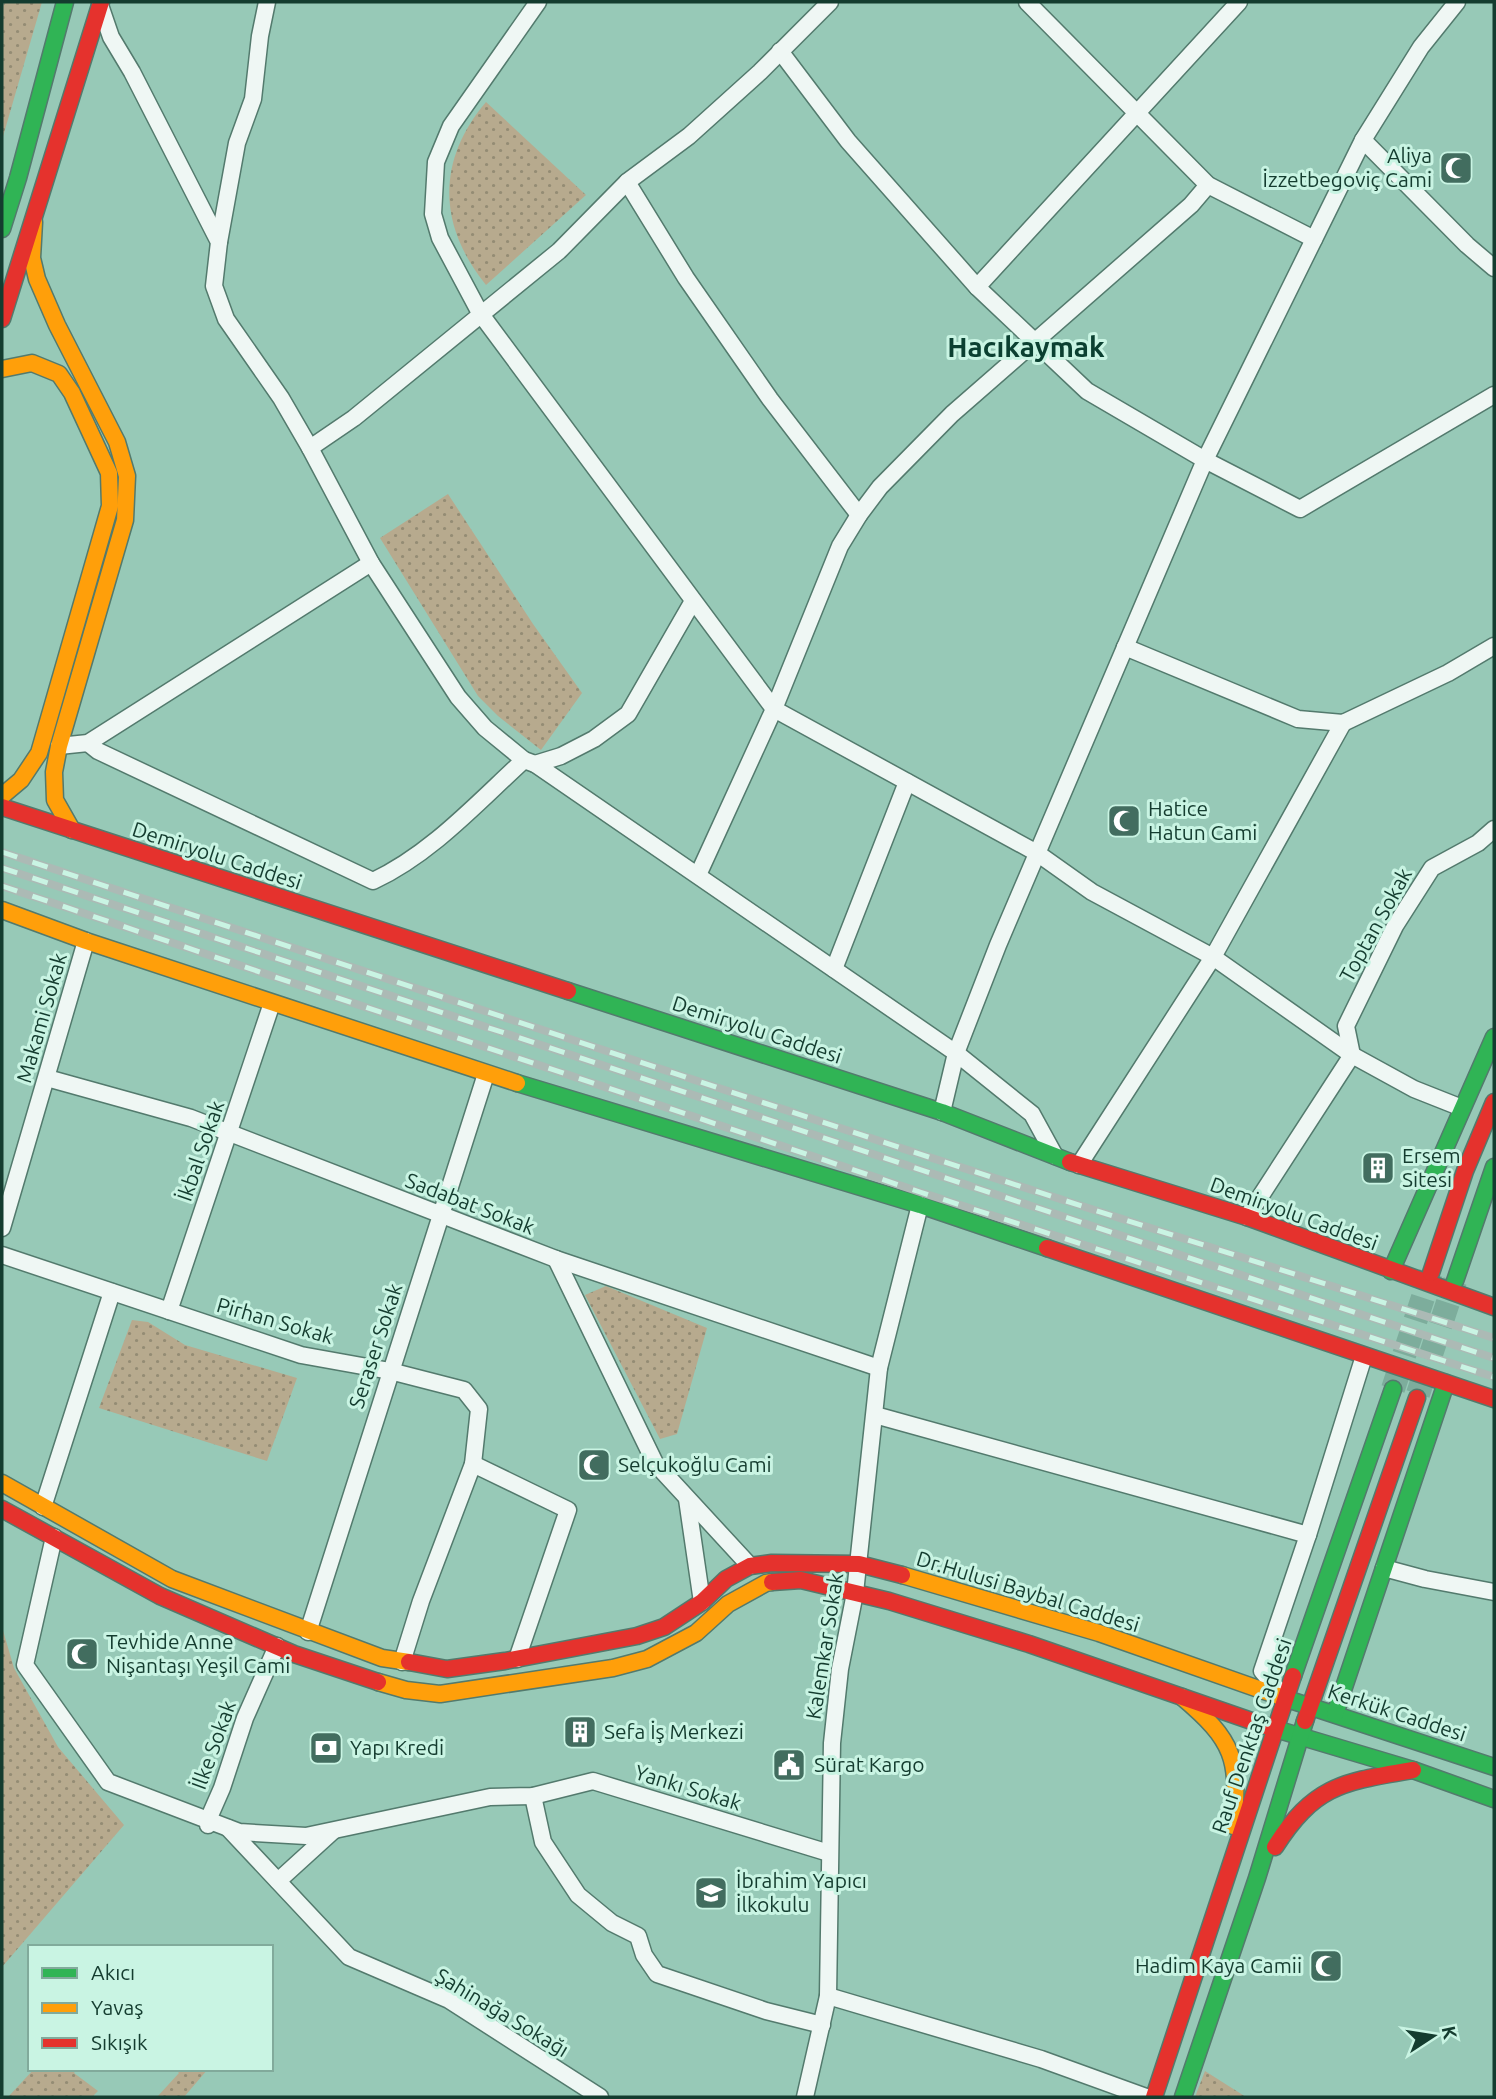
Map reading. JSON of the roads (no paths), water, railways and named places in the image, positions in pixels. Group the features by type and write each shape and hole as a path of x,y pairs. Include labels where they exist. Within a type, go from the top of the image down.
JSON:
{"main road":[{"path":"2,229 65,2"},
{"path":"2,319 100,3"},
{"path":"34,222 32,258 37,279 57,325 117,442 127,476 125,520 59,746 54,772 55,800 72,830"},
{"path":"2,369 32,363 59,374 72,393 109,473 110,506 39,753 21,780 2,796"},
{"name":"Demiryolu Caddesi","path":"2,807 942,1112 1079,1165 1247,1217 1494,1307"},
{"path":"2,910 86,941 486,1074 920,1205 1494,1399"},
{"path":"1391,1271 1494,1037"},
{"path":"1431,1273 1465,1171 1494,1102"},
{"path":"1455,1281 1494,1167"},
{"path":"1335,1714 1446,1383"},
{"name":"Rauf Denktaş Caddesi","path":"1154,2097 1275,1729 1393,1389"},
{"path":"1182,2097 1257,1878 1310,1706 1417,1398"},
{"path":"2,1483 172,1579 382,1658 447,1669 517,1659 637,1636 663,1627 702,1602 726,1579 750,1566"},
{"path":"2,1509 160,1596 277,1646 361,1678 406,1690 440,1695 613,1668 647,1660 696,1633 728,1604 766,1583 801,1580 1029,1644 1275,1729 1413,1770 1494,1798"},
{"name":"Dr.Hulusi Baybal Caddesi","path":"750,1566 772,1563 859,1564 947,1587 1099,1633 1286,1699"},
{"path":"1182,1697 1216,1726 1234,1757 1237,1784 1225,1882"},
{"name":"Kerkük Caddesi","path":"1286,1699 1494,1767"},
{"path":"1257,1878 1283,1832 1317,1794 1350,1782 1413,1770"}],"street":[{"path":"267,2 253,99 237,143 214,286 226,319 281,398 371,563 458,697 485,728 529,762 956,1053 1032,1114 1055,1156"},
{"path":"538,2 451,126 436,162 433,214 440,238 480,313 774,709 1037,853 1092,892 1213,957 1352,1055 1414,1089 1462,1108"},
{"path":"310,447 354,418 559,251 627,182 689,136 830,2"},
{"path":"1027,2 1208,186 1314,239"},
{"path":"977,287 1239,2"},
{"path":"942,1112 956,1053 998,945 1205,460 1363,140 1420,47 1457,2"},
{"path":"100,3 111,37 132,72 219,242"},
{"path":"780,51 848,141 977,287 1087,391 1205,460 1300,509 1494,395"},
{"path":"1363,140 1466,245 1494,268"},
{"path":"2,202 18,178"},
{"path":"627,182 686,278 859,515"},
{"path":"698,875 774,709 840,546 859,515 880,487 952,414 1191,205 1208,186"},
{"path":"59,746 88,743 371,563"},
{"path":"88,743 98,751 373,881 395,871 529,762 561,756 628,714 693,601"},
{"path":"1125,647 1298,719 1343,723 1448,673 1494,646"},
{"path":"1079,1165 1213,957 1343,723"},
{"path":"834,969 907,782"},
{"name":"Toptan Sokak","path":"1352,1055 1346,1026 1395,926 1432,868 1478,843 1494,829"},
{"name":"Makami Sokak","path":"2,1228 86,941"},
{"name":"İkbal Sokak","path":"169,1311 272,1003"},
{"path":"1247,1217 1352,1055"},
{"name":"Seraser Sokak","path":"308,1632 486,1074"},
{"name":"Sadabat Sokak","path":"47,1078 191,1118 556,1259 879,1368"},
{"name":"Kalemkar Sokak","path":"805,2097 828,1996 832,1743 840,1669 859,1564 879,1368 920,1205"},
{"name":"Pirhan Sokak","path":"2,1255 302,1355 390,1371 464,1390 479,1409 473,1464 421,1601 402,1662"},
{"path":"556,1259 655,1463 750,1566"},
{"path":"43,1507 112,1292"},
{"path":"1286,1699 1262,1671 1364,1356"},
{"path":"875,1415 1308,1535"},
{"path":"473,1464 568,1510 517,1659"},
{"path":"687,1499 702,1602"},
{"path":"54,1537 26,1665 108,1782 208,1823 228,1828"},
{"path":"1384,1568 1425,1580 1494,1592"},
{"name":"İlke Sokak","path":"208,1823 245,1718 277,1646"},
{"name":"Yankı Sokak","path":"228,1828 239,1832 306,1836 490,1797 533,1796 593,1781 829,1853"},
{"path":"533,1796 543,1842 578,1895 612,1923 638,1936 644,1955 657,1974 766,2011 822,2025"},
{"name":"Şahinağa Sokağı","path":"228,1828 349,1957 449,2000 600,2097"},
{"path":"278,1881 334,1830"},
{"path":"828,1996 1041,2059 1146,2097"}],"tunnel":[{"path":"1393,1389 1431,1273"},
{"path":"1418,1394 1455,1281"}],"railway":[{"path":"2,852 907,1150 1494,1338"},
{"path":"2,868 1494,1358"},
{"path":"2,886 920,1192 1494,1377"}],"place":[{"name":"Aliya İzzetbegoviç Cami","path":"1456,168"},
{"name":"Hatice Hatun Cami","path":"1124,821"},
{"name":"Ersem Sitesi","path":"1378,1168"},
{"name":"Selçukoğlu Cami","path":"594,1465"},
{"name":"Tevhide Anne Nişantaşı Yeşil Cami","path":"82,1654"},
{"name":"Sefa İş Merkezi","path":"580,1732"},
{"name":"Yapı Kredi","path":"326,1748"},
{"name":"Sürat Kargo","path":"789,1765"},
{"name":"İbrahim Yapıcı İlkokulu","path":"711,1893"},
{"name":"Hadim Kaya Camii","path":"1326,1966"}],"district":[{"name":"Hacıkaymak","path":"1026,347"}]}
